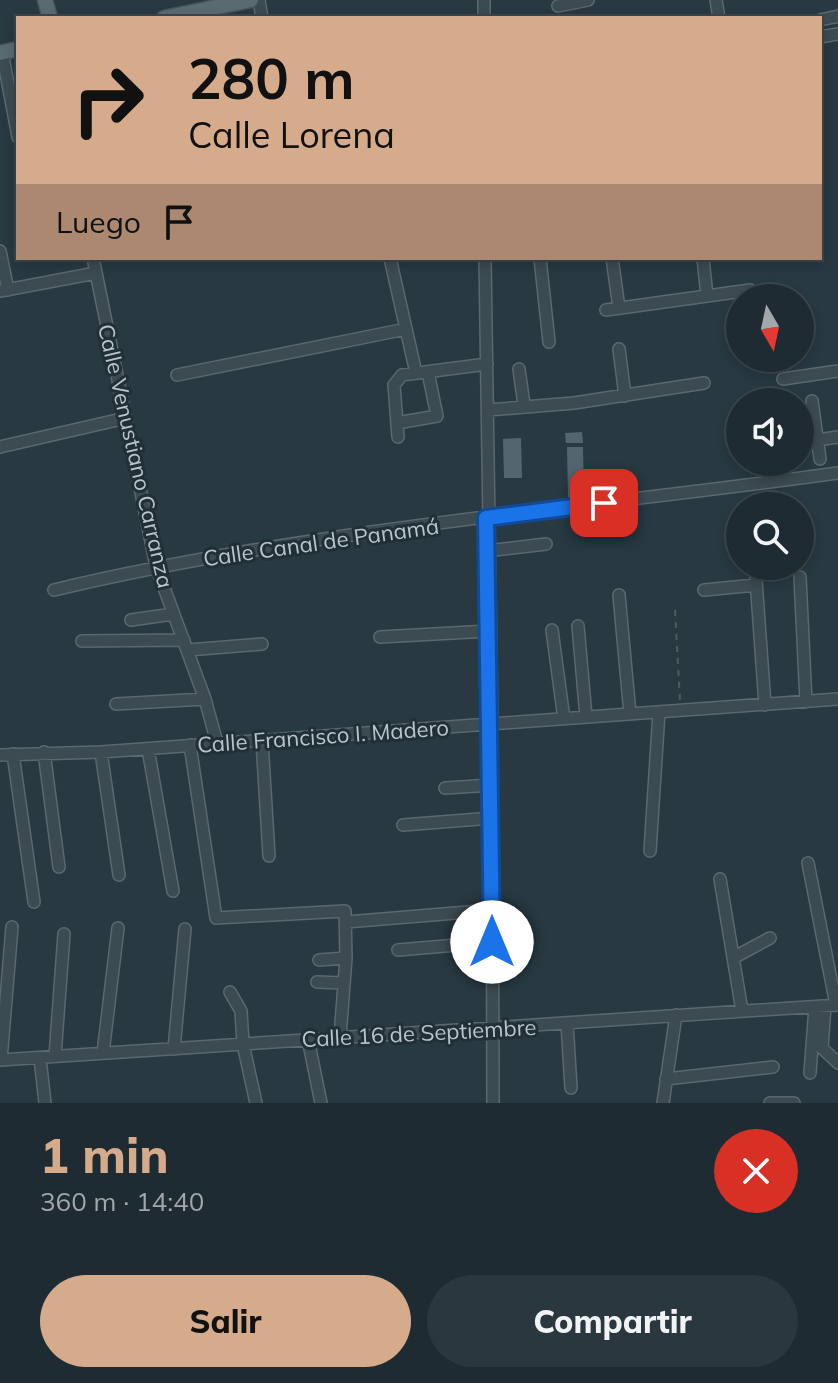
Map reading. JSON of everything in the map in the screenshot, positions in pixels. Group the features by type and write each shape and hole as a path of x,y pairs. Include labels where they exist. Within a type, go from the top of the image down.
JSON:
{"main road":[{"path":"186,16 251,0"}],"street":[{"path":"558,6 588,0"},
{"path":"1,52 16,127"},
{"path":"0,251 4,290 96,273"},
{"name":"Calle Venustiano Carranza","path":"93,260 156,566 205,699 217,743"},
{"path":"390,260 406,329 437,416 397,423"},
{"path":"485,260 488,410 486,518 492,724 493,1103"},
{"path":"540,260 549,342"},
{"path":"612,260 619,308"},
{"path":"703,260 707,296"},
{"path":"606,310 726,293"},
{"path":"177,375 406,329"},
{"path":"619,349 625,396"},
{"path":"398,437 394,385 402,375 487,364"},
{"path":"519,369 524,405"},
{"path":"783,379 838,371"},
{"path":"488,410 574,403 704,383"},
{"path":"814,417 820,459"},
{"path":"0,447 126,418"},
{"path":"817,440 838,437"},
{"name":"Calle Canal de Panamá","path":"54,590 156,566 486,518 838,473"},
{"path":"487,551 546,544"},
{"path":"756,580 765,705"},
{"path":"800,580 806,702"},
{"path":"704,590 756,585"},
{"path":"619,595 630,714"},
{"path":"131,620 173,614"},
{"path":"578,626 586,717"},
{"path":"552,630 564,719"},
{"path":"380,637 489,631"},
{"path":"82,641 262,644"},
{"path":"116,704 205,699"},
{"name":"Calle Francisco I. Madero","path":"0,755 148,749 838,699"},
{"path":"650,851 659,712"},
{"path":"262,741 269,856"},
{"path":"190,745 216,918 344,909 346,958 340,1037"},
{"path":"148,749 173,891"},
{"path":"44,752 59,867"},
{"path":"101,752 119,875"},
{"path":"13,754 34,902"},
{"path":"445,788 492,785"},
{"path":"403,825 492,818"},
{"path":"808,863 829,1006 822,1048 838,1063"},
{"path":"720,879 742,1011"},
{"path":"346,922 492,910"},
{"path":"0,1060 12,927"},
{"path":"103,1053 118,928"},
{"path":"174,1049 185,929"},
{"path":"55,1056 64,934"},
{"path":"733,958 770,938"},
{"path":"398,950 492,942"},
{"path":"319,960 346,958"},
{"path":"317,982 344,983"},
{"path":"230,992 241,1011 243,1044 256,1103"},
{"path":"810,1073 829,1006"},
{"name":"Calle 16 de Septiembre","path":"0,1060 829,1006"},
{"path":"663,1103 676,1015"},
{"path":"567,1023 571,1088"},
{"path":"308,1039 321,1103"},
{"path":"40,1058 45,1103"},
{"path":"666,1079 773,1067"},
{"path":"770,1103 794,1103"}],"path":[{"path":"675,610 681,710"}],"building":[{"path":"582,432 583,443 566,443 565,433"},
{"path":"521,438 522,478 504,478 503,439"},
{"path":"567,447 583,447 584,498 568,498"}],"route":[{"path":"492,942 492,724 486,518 604,503"}]}
